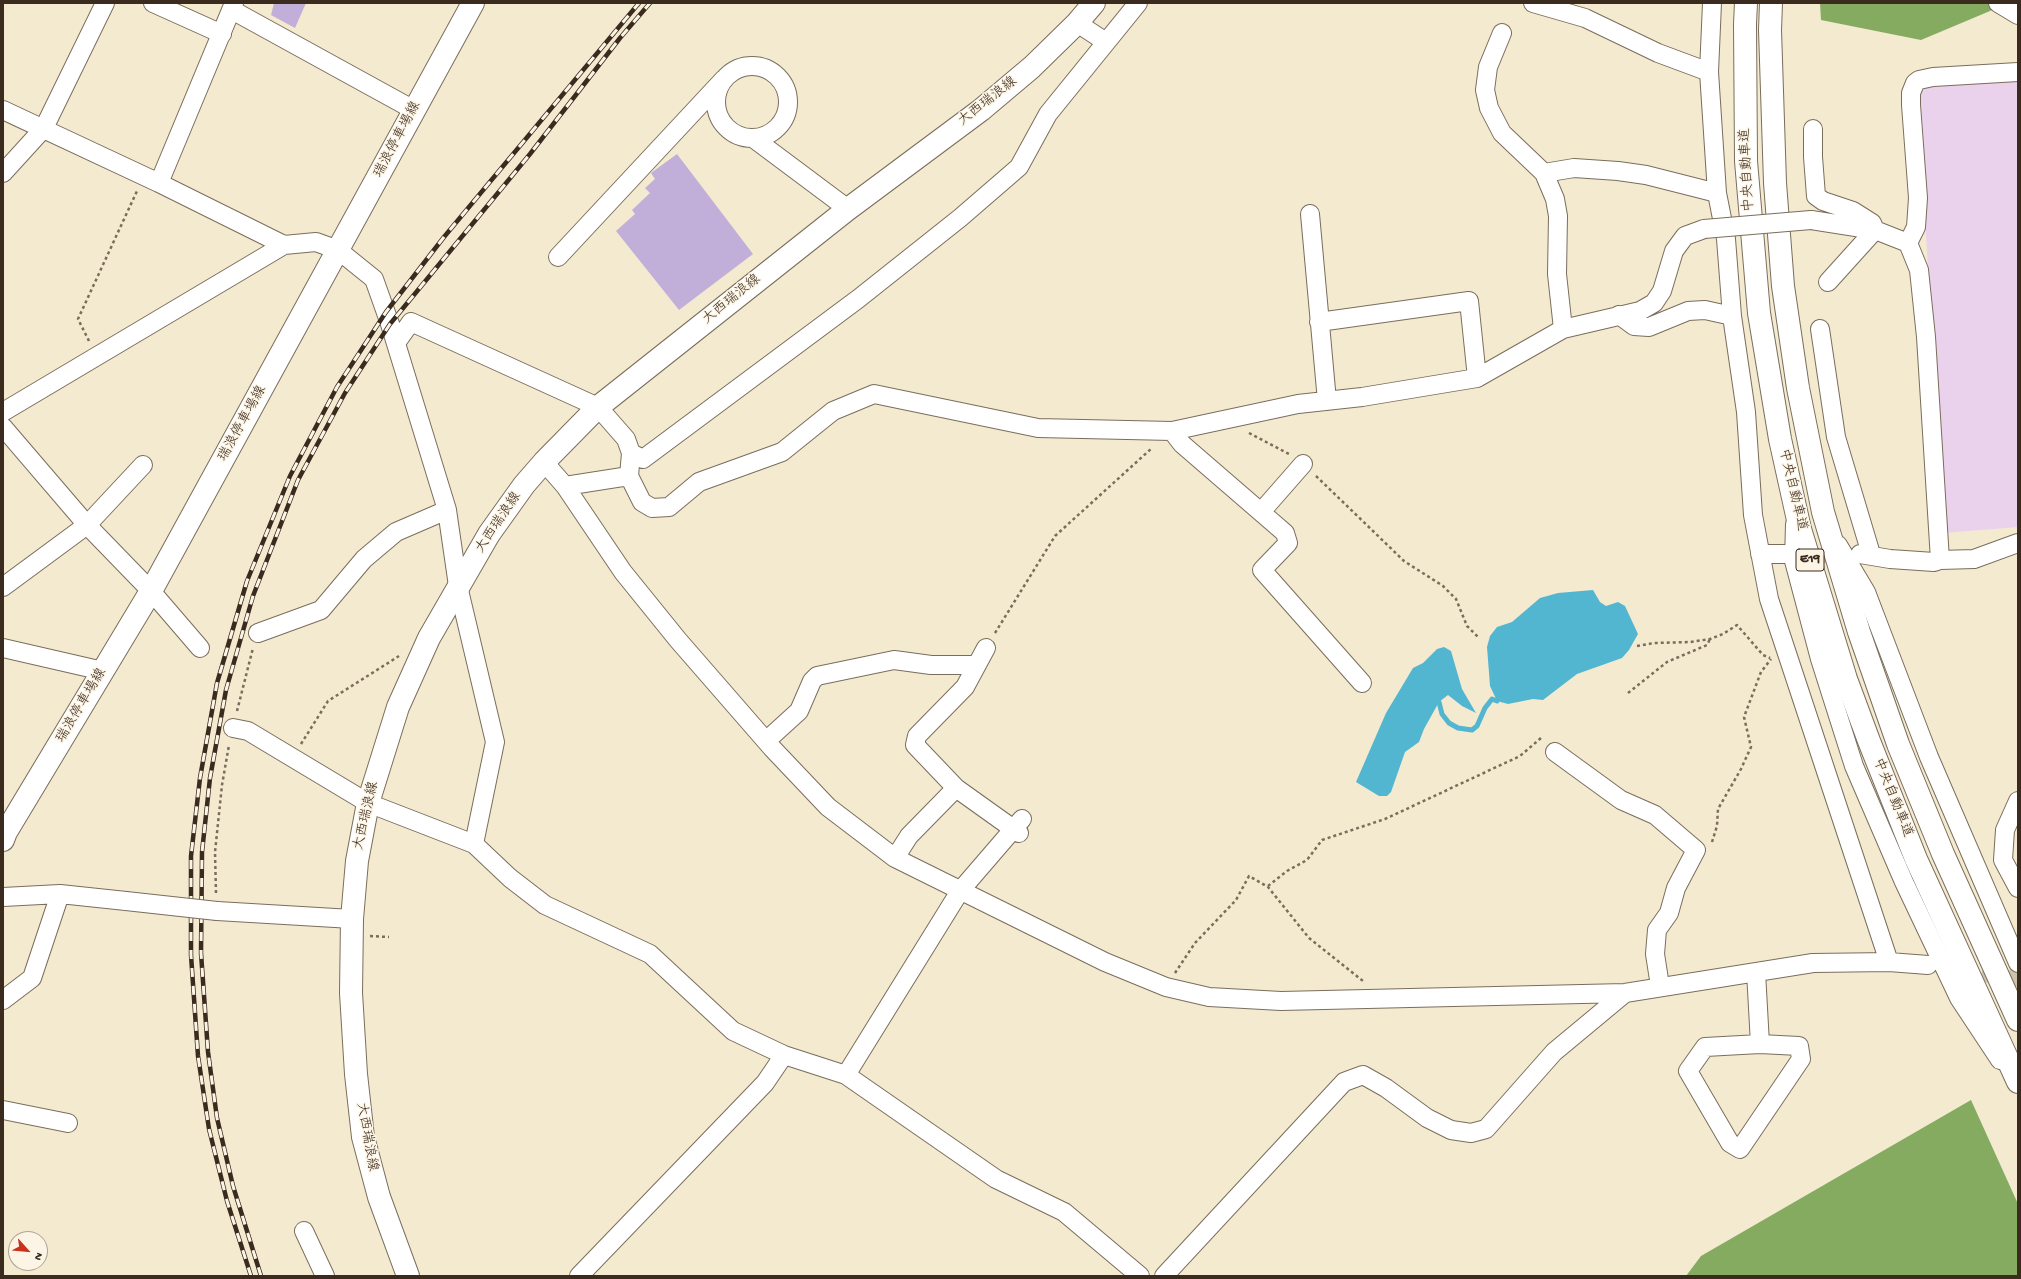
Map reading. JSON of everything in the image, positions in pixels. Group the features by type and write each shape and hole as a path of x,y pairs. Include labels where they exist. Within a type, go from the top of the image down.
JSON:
{"main road":[{"name":"瑞浪停車場線","path":"3,840 6,832 151,591 473,3"},
{"name":"大西瑞浪線","path":"408,1276 379,1197 363,1137 356,1074 351,993 359,927 357,861 368,803 398,707 409,679 429,638 489,534 524,485 544,462 598,408 848,209 981,110 1032,67 1077,23 1094,3"},
{"name":"中央自動車道","path":"1746,3 1746,161 1759,313 1780,439 1796,507 1844,672 1869,741 1916,859 2018,1082"},
{"name":"中央自動車道","path":"1771,3 1770,30 1775,183 1783,286 1798,388 1827,525 1859,632 1898,744 1943,854 2018,1020"}],"street":[{"path":"3,173 44,128 105,3"},
{"path":"153,3 222,34"},
{"path":"630,453 644,459 858,299 960,218 1019,167 1048,114 1138,3"},
{"path":"1533,3 1585,18 1658,53 1710,72"},
{"path":"1712,3 1710,72 1717,193 1726,239 1732,316 1746,412 1753,515 1760,554 1780,659 1889,962"},
{"path":"1998,3 2018,15"},
{"path":"151,179 222,34 233,6 414,110"},
{"path":"1077,23 1106,42"},
{"path":"1502,33 1488,67 1485,90 1489,108 1502,133 1544,173 1555,199 1558,216 1557,274 1563,328"},
{"path":"558,257 724,79 733,71 744,67 756,66 768,69 785,85 788,97 788,109 784,120 776,130 765,136 753,138 742,136 731,131 723,123 718,112 716,101 718,89 724,79"},
{"path":"1908,243 1916,227 1918,198 1910,105 1911,93 1915,83 1919,80 1933,77 2018,72"},
{"path":"3,110 151,179 284,245"},
{"path":"1813,129 1812,157 1816,196 1823,201 1852,211 1872,223 1875,230"},
{"path":"753,138 848,209"},
{"path":"1544,173 1574,168 1618,171 1646,175 1717,193"},
{"path":"1310,214 1327,401"},
{"path":"396,343 411,322 598,408 626,439 630,453 629,476 642,502 652,508 669,507 700,482 782,452 833,411 874,394 1038,428 1172,431 1298,404 1477,378 1563,328 1640,311 1654,303 1662,291 1674,251 1686,236 1704,230 1811,220 1875,230 1908,243 1919,270 1926,337 1940,560"},
{"path":"1828,282 1875,230"},
{"path":"3,412 284,245 316,242 338,250 374,279 396,343 447,510 458,586 495,742 474,844"},
{"path":"1319,322 1469,301 1477,378"},
{"path":"1619,315 1634,326 1649,327 1688,311 1705,310 1732,316"},
{"path":"1820,329 1836,437 1864,554 1890,559 1934,562 1940,560 1974,558 2018,544"},
{"path":"3,427 87,525 151,591 200,648"},
{"path":"1172,431 1182,444 1286,533 1288,543 1262,570 1362,684"},
{"path":"544,462 565,486 623,572 678,640 766,740 828,807 895,858 1105,962 1166,987 1209,997 1252,1001 1625,993 1660,986 1813,963 1889,962 1928,965"},
{"path":"1261,512 1303,464"},
{"path":"3,586 87,525 143,465"},
{"path":"565,486 629,476"},
{"path":"1796,507 1794,560 1820,659 1854,766 1904,882 1959,998 2018,1088"},
{"path":"258,633 321,610 364,559 396,532 447,510"},
{"path":"1827,525 1866,592 1929,757 2018,963"},
{"path":"1760,554 1784,554"},
{"path":"3,648 103,671"},
{"path":"846,1075 960,891 1017,827 956,788 915,745 916,736 965,687 986,648"},
{"path":"766,740 799,711 812,680 817,676 894,660 931,664 977,665"},
{"path":"233,728 248,731 368,803 474,844 510,878 545,905 650,954 733,1031 784,1055 846,1075 996,1179 1064,1212 1140,1276"},
{"path":"1555,752 1621,800 1655,815 1696,850 1676,888 1669,913 1657,930 1655,954 1660,986"},
{"path":"895,858 909,836 956,788"},
{"path":"2016,810 2005,830 2003,860 2018,888"},
{"path":"3,1000 32,978 60,894"},
{"path":"3,897 60,894 359,927"},
{"path":"1756,972 1760,1044"},
{"path":"1164,1276 1344,1082 1363,1075 1386,1088 1427,1118 1451,1130 1471,1133 1486,1129 1554,1052 1625,993"},
{"path":"1760,1044 1799,1046 1801,1059 1740,1149 1730,1143 1688,1071 1705,1047 1760,1044"},
{"path":"579,1276 765,1083 784,1055"},
{"path":"3,1110 68,1123"},
{"path":"304,1231 325,1276"}],"path":[{"path":"96,356 78,319 151,179"},
{"path":"1232,418 1247,432 1291,454 1404,562 1443,586 1456,600 1467,626 1478,637"},
{"path":"986,648 1055,536 1172,431"},
{"path":"1637,646 1654,643 1690,642 1710,639 1723,634 1737,625 1763,655 1780,659"},
{"path":"217,911 215,852 222,785 248,663 258,633"},
{"path":"1628,693 1667,662 1707,645 1710,639"},
{"path":"293,758 328,701 402,655"},
{"path":"1696,850 1711,844 1717,826 1718,809 1742,768 1751,747 1744,717 1761,672 1780,659"},
{"path":"1268,887 1287,871 1307,860 1322,840 1385,819 1520,756 1541,738"},
{"path":"1166,987 1195,943 1236,900 1249,876 1268,887 1309,938 1385,999"},
{"path":"359,927 389,937"}],"shaded area":[{"path":"1917,75 2018,77 2018,527 1943,533"}],"green space":[{"path":"1820,3 2009,3 1921,40 1821,20"},
{"path":"1971,1100 2018,1204 2018,1276 1686,1276 1701,1256"}],"water":[{"path":"1593,590 1600,602 1606,606 1618,602 1625,606 1638,634 1629,650 1622,658 1577,674 1543,700 1533,699 1508,704 1497,701 1490,686 1487,647 1490,636 1497,627 1512,622 1540,598 1558,593"},
{"path":"1444,647 1451,651 1462,689 1476,713 1462,706 1448,695 1439,702 1424,729 1419,742 1405,752 1391,792 1387,796 1379,796 1356,782 1386,713 1413,668 1423,663 1437,649"}],"building":[{"path":"274,3 306,3 295,28 271,15"},
{"path":"677,154 753,254 679,310 616,231 635,214 632,210 650,193 645,188 655,179 651,173"}],"waterway":[{"path":"1439,702 1442,714 1449,723 1458,728 1472,730 1477,726 1485,708 1492,699 1497,701"}],"tunnel":[{"path":"1795,554 1849,554"},
{"path":"1955,969 2018,978"}],"railway":[{"path":"251,1276 227,1201 209,1129 198,1056 191,955 191,856 200,778 217,683 247,581 290,476 337,387 386,312 444,237 639,3"},
{"path":"261,1276 233,1186 217,1118 208,1052 201,953 202,852 210,778 226,690 253,596 298,480 345,393 390,324 530,154 620,38 650,3"}]}
